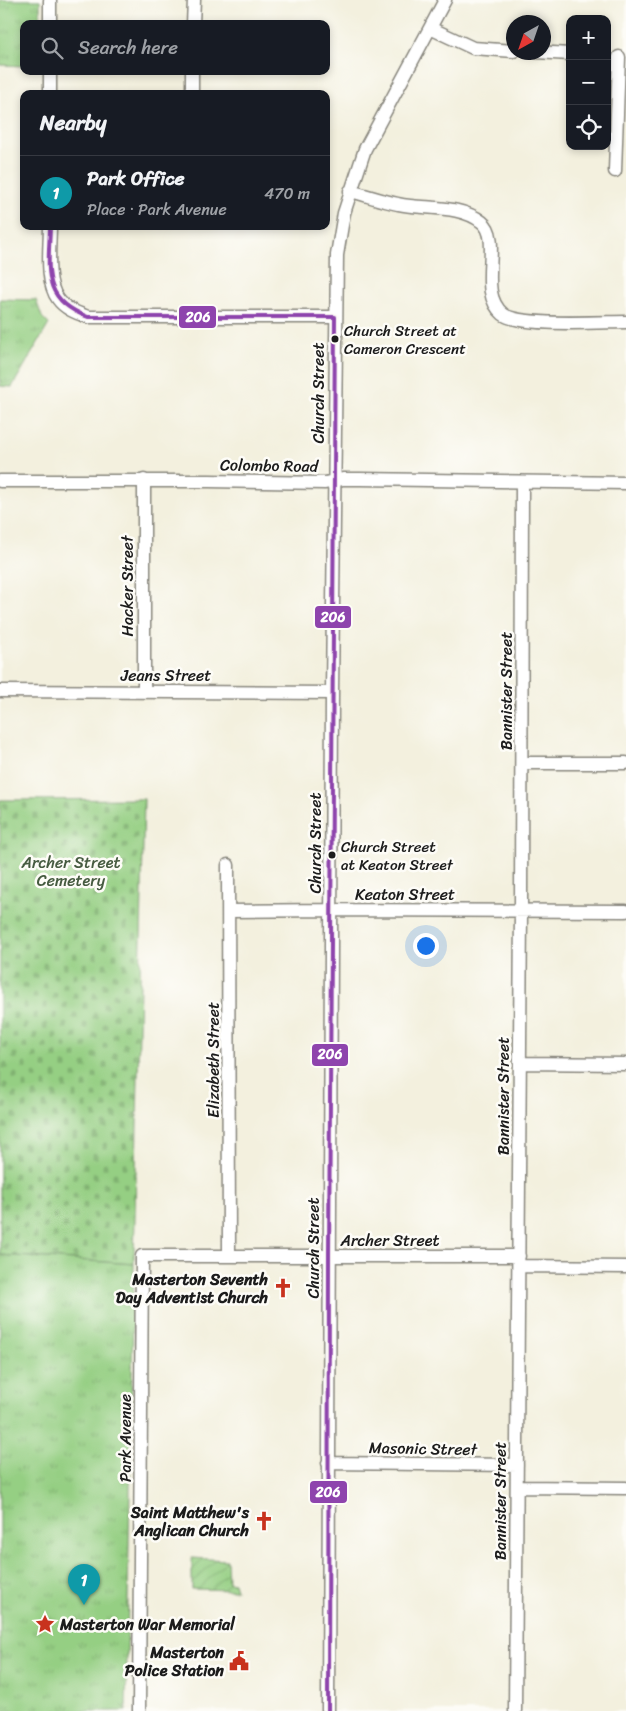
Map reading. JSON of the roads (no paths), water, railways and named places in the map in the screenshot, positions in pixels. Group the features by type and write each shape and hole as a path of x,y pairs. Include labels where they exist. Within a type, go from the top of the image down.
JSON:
{"street":[{"path":"50,0 50,20"},
{"path":"193,20 194,0"},
{"name":"Church Street","path":"328,1711 332,693 337,255 344,213 350,191 366,149 445,0"},
{"path":"430,28 473,48 506,50"},
{"path":"551,53 566,54"},
{"path":"615,171 617,57"},
{"path":"50,75 50,90"},
{"path":"192,75 192,90"},
{"path":"350,191 398,204 457,211 472,215 484,223 490,238 490,293 496,308 508,318 525,322 626,322"},
{"path":"50,230 49,278 57,299 70,310 88,316 335,317"},
{"name":"Colombo Road","path":"0,481 144,480 325,483 360,479 626,483"},
{"name":"Hacker Street","path":"144,480 144,691"},
{"name":"Bannister Street","path":"515,1711 522,763 522,482"},
{"name":"Jeans Street","path":"0,691 332,693"},
{"path":"522,763 626,763"},
{"name":"Elizabeth Street","path":"228,865 229,1256"},
{"name":"Keaton Street","path":"228,911 626,911"},
{"path":"520,1063 626,1064"},
{"name":"Archer Street","path":"142,1256 329,1256 519,1261 626,1267"},
{"name":"Park Avenue","path":"140,1711 142,1256"},
{"name":"Masonic Street","path":"328,1463 517,1465"},
{"path":"516,1487 626,1488"}],"place":[{"name":"Church Street at Cameron Crescent","path":"335,339"},
{"name":"Church Street at Keaton Street","path":"332,855"},
{"name":"Masterton Seventh Day Adventist Church","path":"283,1288"},
{"name":"Saint Matthew's Anglican Church","path":"264,1521"},
{"name":"Park Office","path":"84,1605"},
{"name":"Masterton War Memorial","path":"45,1624"},
{"name":"Masterton Police Station","path":"239,1661"}],"park label":[{"name":"Archer Street Cemetery","path":"71,871"}]}
